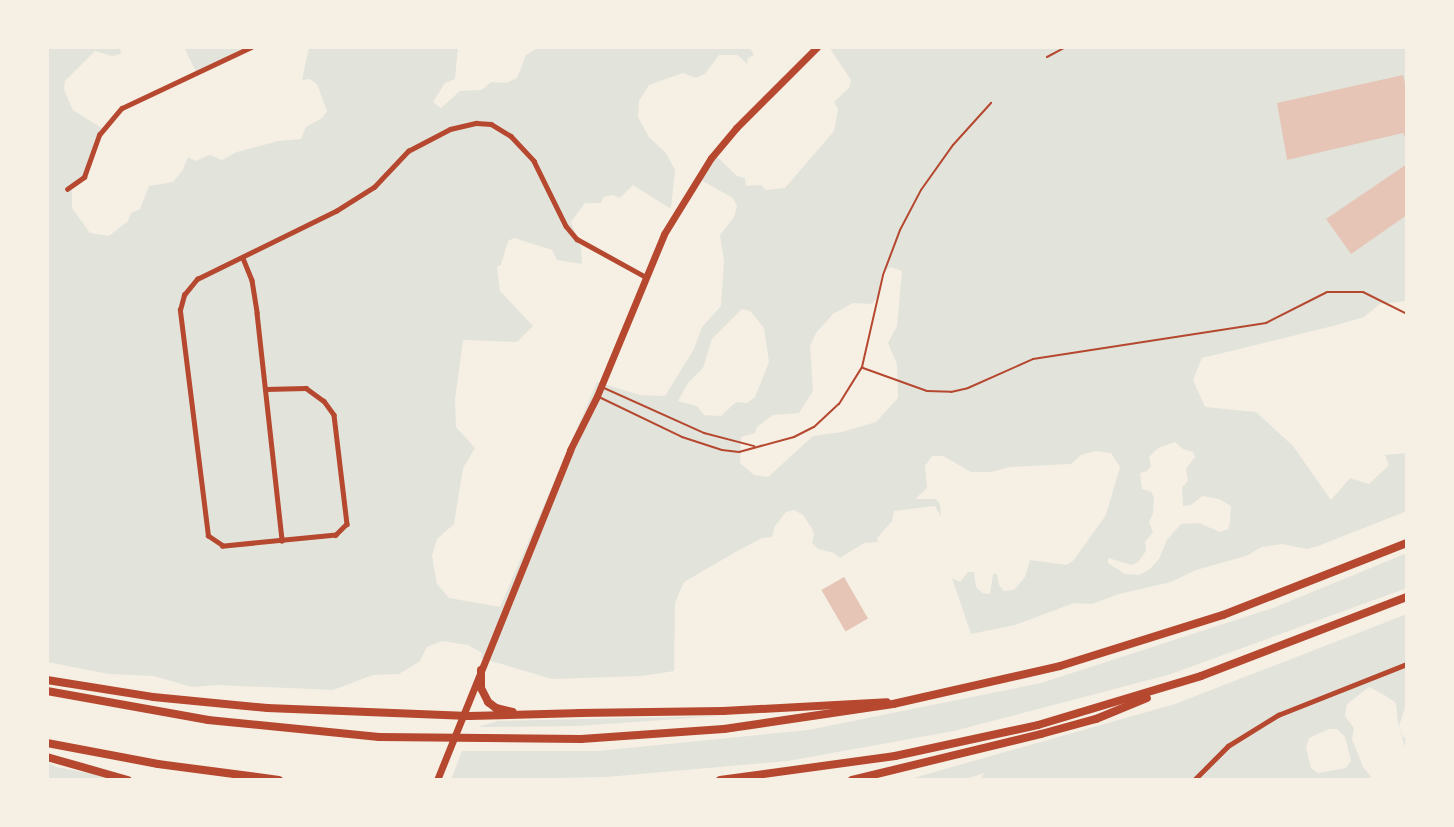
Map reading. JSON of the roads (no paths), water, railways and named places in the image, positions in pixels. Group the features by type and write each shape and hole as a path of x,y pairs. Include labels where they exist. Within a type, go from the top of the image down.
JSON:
{"highway":[{"path":"47,691 132,708 255,727 434,739 581,739 667,734 799,720 907,702 1051,668 1160,636 1407,543"},
{"path":"852,780 984,750 1087,721 1174,685 1407,597"},
{"path":"481,670 483,694 496,708 511,712 582,713"},
{"path":"47,680 224,704 462,716 723,711 907,702"},
{"path":"720,780 839,765 955,744 1057,720 1174,685"},
{"path":"47,743 172,766 279,780"},
{"path":"47,757 128,780"}],"main road":[{"path":"437,780 570,450 597,396 644,276 676,211 711,158 736,128 817,47"}],"street":[{"path":"67,189 84,177 99,135 122,108 251,47"},
{"path":"265,389 306,388 324,401 338,422 346,524 337,535 223,547 208,536 180,310 184,296 197,279 336,211 374,187 408,150 450,129 476,123 491,124 511,136 534,161 566,226 577,239 644,276"},
{"path":"243,258 252,280 282,541"},
{"path":"1194,780 1228,746 1278,715 1407,664"}],"lane":[{"path":"1047,57 1066,47"},
{"path":"597,396 704,446 738,452 794,437 814,427 839,404 862,367 875,304 900,230 930,177 991,103"},
{"path":"862,367 927,391 951,392 968,388 1033,359 1266,323 1327,292 1363,292 1407,314"},
{"path":"600,387 704,433 755,447"}]}
